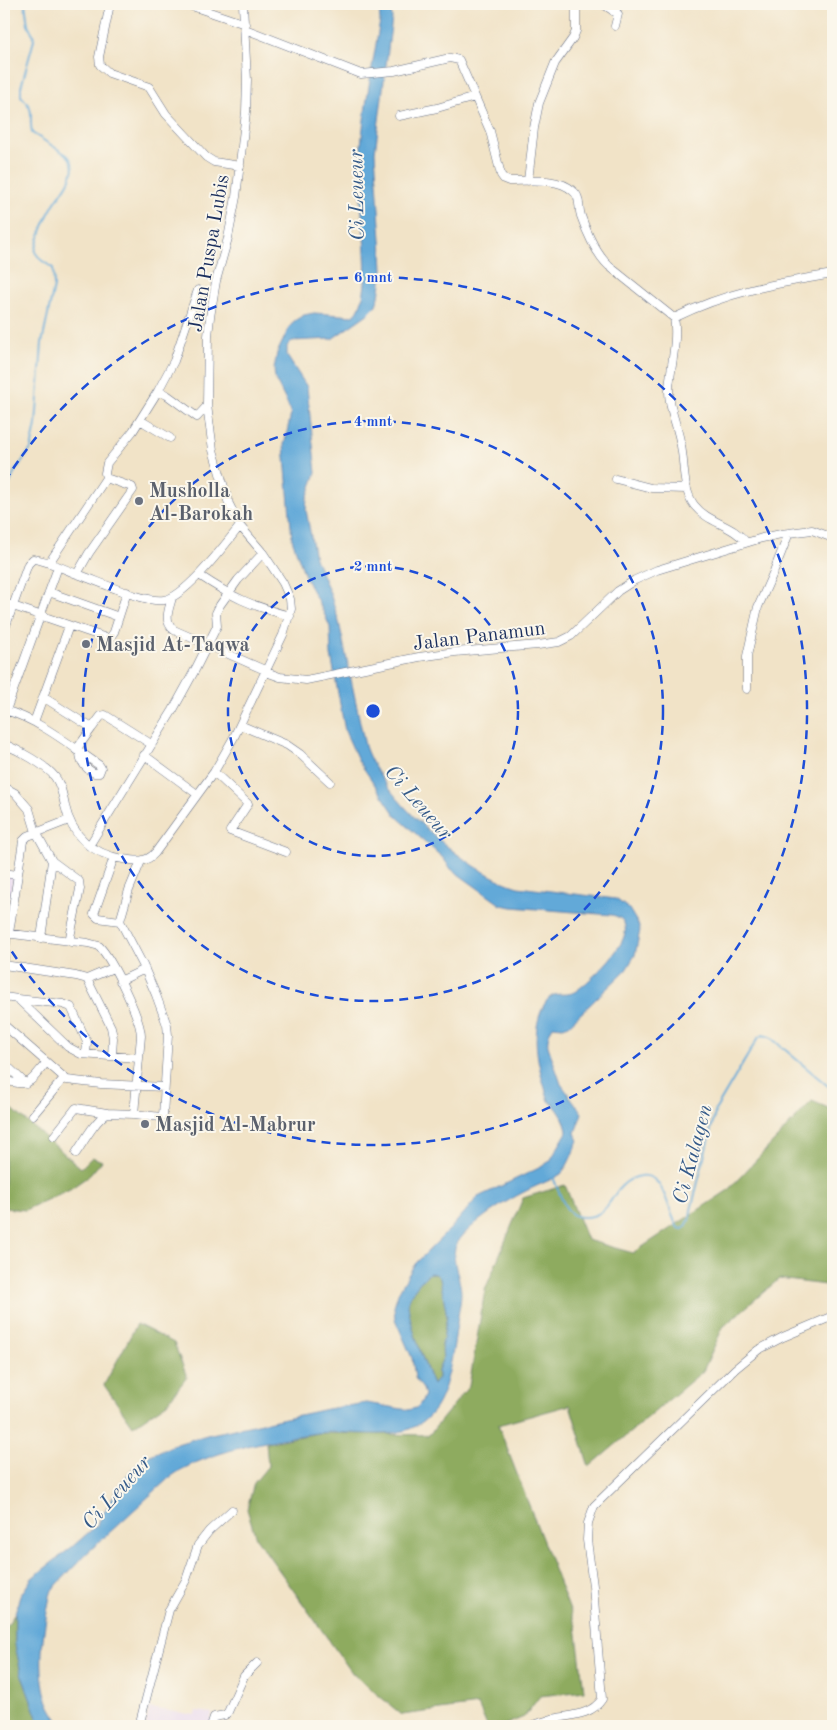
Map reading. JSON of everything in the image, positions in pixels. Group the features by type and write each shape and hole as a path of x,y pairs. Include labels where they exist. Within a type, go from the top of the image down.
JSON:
{"street":[{"path":"110,4 100,57 100,65 103,69 109,74 149,87 166,114 209,159 240,166"},
{"path":"186,4 245,26 353,71 366,74 444,59 457,59 460,62 494,144 502,177 509,181 558,184 575,192 579,199 581,215 600,257 608,266 674,318"},
{"name":"Jalan Puspa Lubis","path":"141,861 149,859 155,853 214,772 240,725 266,671 290,616 292,604 288,592 263,553 240,526 229,504 216,465 207,406 210,317 216,281 234,211 246,112 243,4"},
{"path":"528,181 539,103 555,63 576,31 576,4"},
{"path":"603,4 618,15 615,26"},
{"path":"613,11 621,4"},
{"path":"399,116 475,97"},
{"path":"674,318 720,298 764,286 833,274"},
{"path":"49,564 106,478 105,474 108,463 134,431 174,362 198,290"},
{"path":"674,318 669,388 670,404 681,445 687,489 699,510 738,533 746,542"},
{"path":"158,391 167,395 196,417 207,406"},
{"path":"140,420 170,438"},
{"path":"76,574 133,490 132,487 106,478"},
{"path":"616,479 651,488 687,489"},
{"path":"4,631 29,562 35,559 127,592 165,600 172,598 199,575 240,526"},
{"name":"Jalan Panamun","path":"172,598 167,616 171,627 207,646 280,677 295,680 316,679 419,657 558,642 571,636 605,602 635,580 657,570 746,542 789,533 812,530 833,538"},
{"path":"747,689 746,656 758,607 789,533"},
{"path":"89,846 173,710 217,626 216,616 218,609 238,580 263,553"},
{"path":"58,567 5,712 34,722 78,752 92,728 101,716 105,715 151,744"},
{"path":"199,575 228,594 263,609 290,616"},
{"path":"49,592 119,617"},
{"path":"4,604 109,639 114,632 127,592"},
{"path":"34,722 69,626"},
{"path":"43,697 92,728"},
{"path":"240,725 287,745 300,754 330,782"},
{"path":"4,744 30,758 55,776 59,783 69,820 79,838 89,846 114,857 141,861 120,921 145,969 168,1029 162,1117 107,1113 76,1108 54,1136"},
{"path":"144,755 198,794"},
{"path":"214,772 248,804 230,831 286,852"},
{"path":"4,786 15,793 25,804 30,812 36,832 52,861 76,878 80,884 70,937 71,942"},
{"path":"4,960 6,933 23,841 36,832 69,820"},
{"path":"114,857 94,914 98,918 120,921"},
{"path":"41,938 52,861"},
{"path":"4,873 17,875"},
{"path":"6,933 99,946 120,981 140,1028 134,1114"},
{"path":"4,965 68,974 87,979 113,968"},
{"path":"120,981 145,969"},
{"path":"87,979 111,1027 113,1038 112,1056"},
{"path":"4,997 63,1004 72,1007 86,1037 88,1046 86,1054"},
{"path":"18,999 68,1047 78,1053 139,1058"},
{"path":"4,1025 64,1078 81,1082 164,1087"},
{"path":"4,1063 26,1084"},
{"path":"4,1080 26,1084 32,1080 46,1063"},
{"path":"33,1115 64,1078"},
{"path":"76,1153 97,1122 107,1113"},
{"path":"530,1726 588,1711 598,1705 602,1699 593,1586 587,1540 588,1523 592,1510 597,1503 750,1356 783,1337 833,1316"},
{"path":"140,1726 169,1610 186,1580 195,1552 203,1538 232,1510"},
{"path":"211,1726 214,1718 228,1712 244,1676 257,1663"}],"shaded area":[{"path":"4,874 14,876 10,895 4,894"},
{"path":"149,1708 195,1715 196,1711 212,1713 210,1726 146,1726"}],"green space":[{"path":"812,1101 833,1110 833,1286 779,1279 723,1327 703,1371 589,1467 570,1405 498,1425 576,1626 584,1691 540,1696 524,1717 502,1726 487,1726 478,1705 402,1715 353,1674 256,1538 247,1509 254,1483 268,1466 266,1443 318,1433 429,1435 469,1386 485,1290 523,1198 565,1185 587,1240 633,1253 727,1191"},
{"path":"4,1102 81,1168 92,1157 102,1161 90,1175 70,1189 25,1210 4,1208"},
{"path":"430,1273 436,1274 440,1278 447,1316 442,1346 443,1358 438,1370 438,1378 433,1385 414,1333 408,1304 417,1286"},
{"path":"137,1324 174,1343 187,1377 167,1403 133,1426 104,1385"},
{"path":"15,1613 15,1644 21,1673 40,1726 4,1726 4,1707 8,1700 4,1697 4,1632"}],"water":[{"name":"Ci Leueur","path":"379,4 390,4 392,18 375,152 383,269 379,297 375,307 369,313 332,339 292,341 287,346 287,356 307,387 316,473 307,498 306,510 315,558 330,593 339,622 365,746 374,766 407,810 451,850 497,879 518,887 616,899 629,909 640,930 635,955 626,970 569,1025 563,1027 553,1026 549,1036 548,1046 561,1084 582,1113 575,1133 578,1140 566,1168 561,1174 521,1193 481,1219 464,1234 455,1248 454,1254 461,1293 460,1302 448,1375 441,1398 436,1407 425,1420 411,1428 397,1432 381,1434 332,1432 280,1439 219,1454 183,1469 169,1478 86,1554 52,1590 44,1633 42,1671 47,1700 62,1726 40,1726 21,1673 15,1644 15,1613 20,1596 32,1578 97,1525 120,1484 132,1469 148,1456 177,1444 207,1435 327,1409 366,1403 408,1410 416,1408 420,1404 425,1395 415,1378 412,1358 395,1319 394,1306 398,1293 414,1265 451,1228 478,1197 550,1161 567,1132 561,1115 549,1101 539,1066 536,1041 539,1017 544,1005 552,996 576,991 600,970 617,950 623,940 625,931 622,920 612,915 501,905 451,869 443,858 396,816 358,760 345,731 331,655 330,627 306,579 292,539 284,445 291,414 275,379 274,369 277,353 294,321 304,315 314,313 354,316 362,299 365,266 360,168 361,146 380,21","holes":["430,1273 436,1274 440,1278 447,1316 442,1346 443,1358 438,1370 438,1378 433,1385 414,1332 408,1303 424,1278"]}],"waterway":[{"path":"4,497 15,471 31,449 36,425 42,343 54,286 53,268 41,260 35,252 45,221 69,181 73,168 67,155 32,133 29,106 21,96 21,87 34,40 28,25 25,4"},
{"name":"Ci Kalagen","path":"553,1177 561,1198 569,1211 578,1217 583,1217 593,1216 601,1212 626,1182 636,1177 647,1176 657,1182 678,1228 683,1229 690,1218 716,1109 758,1038 763,1035 770,1037 828,1086 833,1088"}],"place":[{"name":"Musholla Al-Barokah","path":"139,501"},
{"name":"Masjid At-Taqwa","path":"86,644"},
{"name":"Masjid Al-Mabrur","path":"145,1124"}]}
